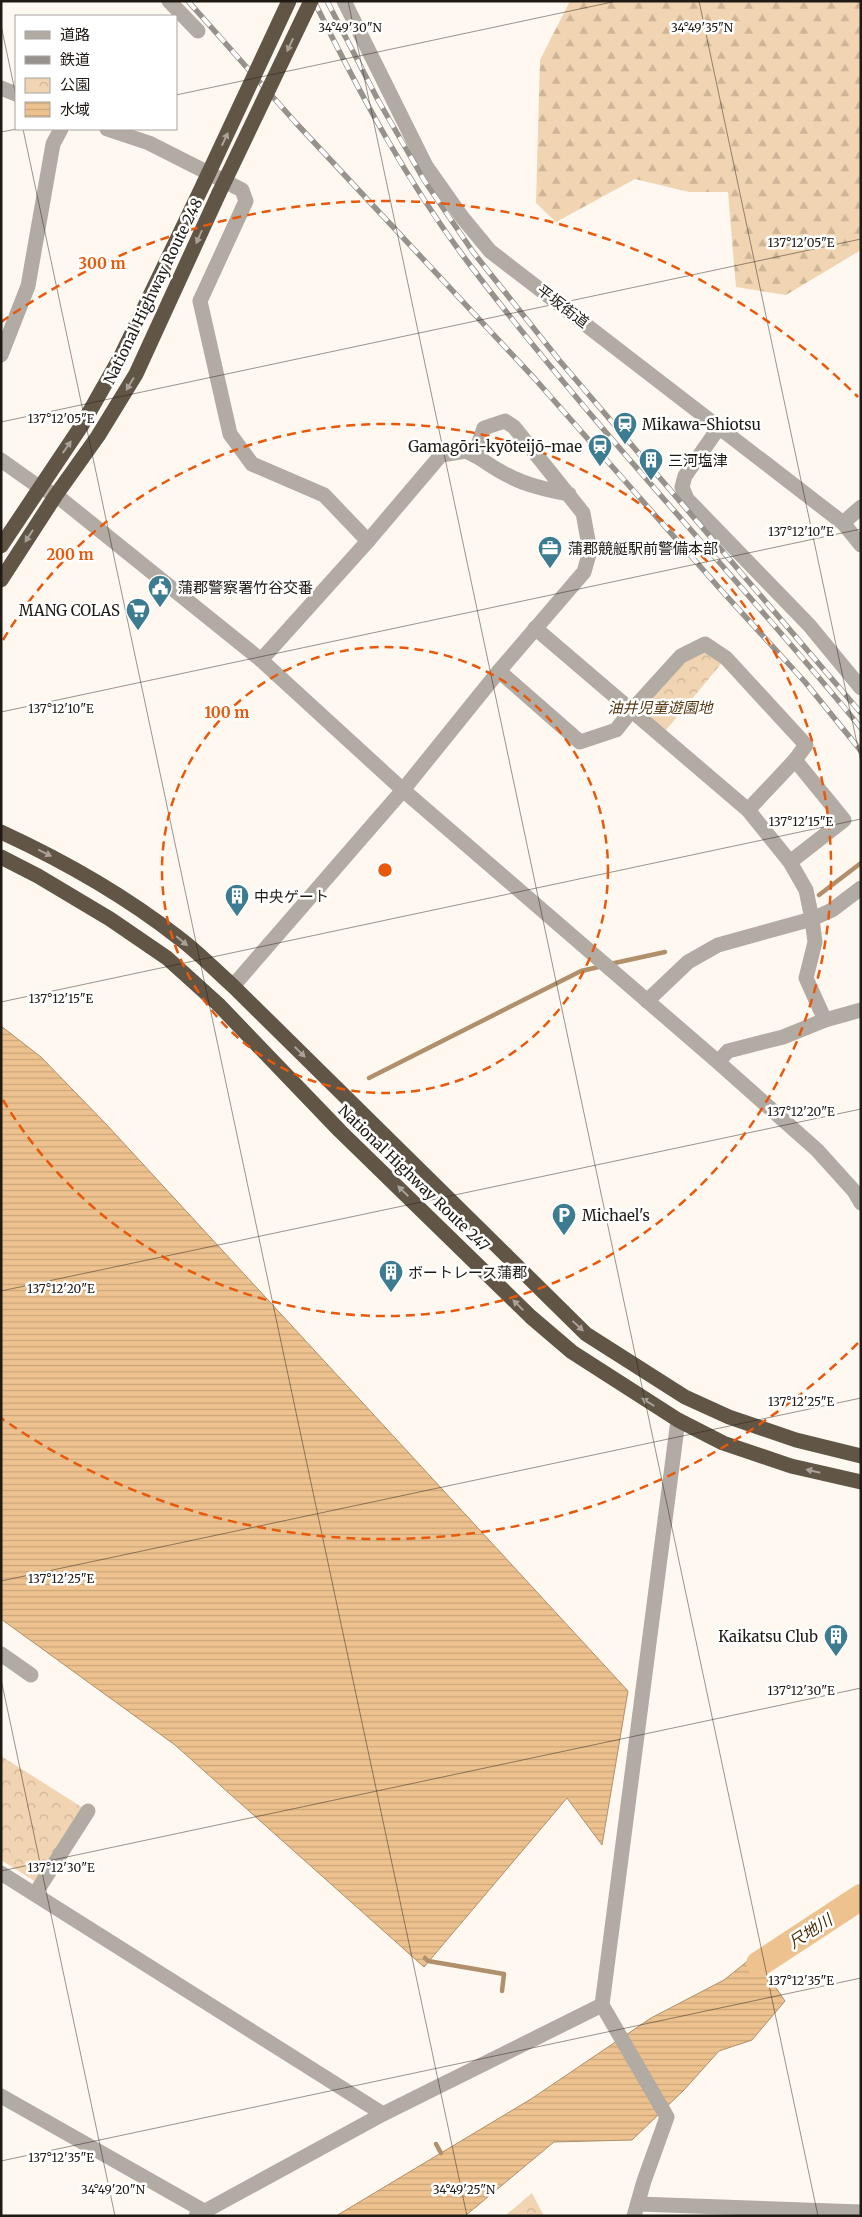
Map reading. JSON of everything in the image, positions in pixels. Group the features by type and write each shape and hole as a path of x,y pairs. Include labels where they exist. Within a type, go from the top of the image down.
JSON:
{"highway":[{"name":"National Highway Route 248","path":"1,546 82,425 121,356 289,1"},
{"name":"National Highway Route 248","path":"1,580 56,495 98,436 136,374 311,1"},
{"name":"National Highway Route 247","path":"1,832 51,855 124,898 180,938 233,986 586,1334 685,1397 729,1417 796,1440 861,1456"},
{"name":"National Highway Route 247","path":"1,857 94,909 167,958 218,1004 340,1131 531,1317 572,1352 678,1420 732,1446 791,1466 861,1482"}],"street":[{"path":"170,1 198,31"},
{"name":"平坂街道","path":"344,1 426,166 462,217 490,251 844,523 861,544"},
{"path":"1,88 15,94"},
{"path":"1,355 28,286 53,144 60,130"},
{"path":"110,130 149,143 242,190 246,201 200,301 230,434 252,464 324,495 368,541"},
{"path":"233,986 403,790 499,671 584,572 590,551 583,513 514,428 505,420 484,428 478,445 481,459"},
{"path":"720,426 684,476 682,487 687,499 809,625 861,688"},
{"path":"261,660 368,541 441,455 466,452 481,459 503,474 533,487 569,494"},
{"path":"1,460 39,487 56,495 261,660 403,790 817,1150 861,1202"},
{"path":"844,523 861,507"},
{"path":"536,628 748,810 790,862 806,890 815,942 806,978 825,1020"},
{"path":"499,671 580,742 616,730 631,710 681,656 705,644 726,658 806,746 748,810"},
{"path":"790,862 844,820 795,760"},
{"path":"647,1001 688,962 718,945 812,919 832,910 861,888"},
{"path":"718,1062 728,1050 783,1037 825,1020 857,1016"},
{"path":"678,1420 602,2005 667,2117 644,2181 636,2210 861,2212"},
{"path":"1,1654 31,1675"},
{"path":"35,1894 88,1811"},
{"path":"1,1873 383,2114"},
{"path":"1,2096 200,2213 383,2114 602,2005"}],"green space":[{"path":"570,1 861,1 861,250 786,295 736,287 728,192 689,192 635,179 556,222 536,203 540,60"},
{"name":"油井児童遊園地","path":"705,644 726,658 661,736 631,711"},
{"path":"1,1756 88,1811 36,1882 1,1860"},
{"path":"532,2193 544,2216 505,2216"}],"water":[{"path":"1,1026 41,1057 106,1124 628,1691 602,1845 567,1798 424,1967 175,1745 1,1619"},
{"path":"754,1956 785,2001 752,2040 719,2051 684,2090 632,2140 554,2142 465,2216 336,2216 531,2099 651,2018 724,1980"}],"waterway":[{"path":"819,895 861,863"},
{"path":"610,964 665,952"},
{"path":"369,1078 581,971 603,966"},
{"name":"尺地川","path":"759,1964 861,1897"},
{"path":"425,1958 428,1961 504,1974 502,1991"},
{"path":"436,2144 441,2153"}],"railway":[{"path":"188,1 296,123 535,379 721,590 805,682 861,751"},
{"path":"314,1 367,103 405,170 470,265 565,383 861,728"},
{"path":"327,1 378,100 424,180 473,252 559,360 861,713"}],"place":[{"name":"Mikawa-Shiotsu","path":"625,445"},
{"name":"Gamagōri-kyōteijō-mae","path":"600,467"},
{"name":"三河塩津","path":"651,481"},
{"name":"蒲郡競艇駅前警備本部","path":"550,569"},
{"name":"蒲郡警察署竹谷交番","path":"160,608"},
{"name":"MANG COLAS","path":"138,631"},
{"name":"中央ゲート","path":"237,917"},
{"name":"Michael's","path":"564,1236"},
{"name":"ボートレース蒲郡","path":"391,1293"},
{"name":"Kaikatsu Club","path":"836,1657"}]}
